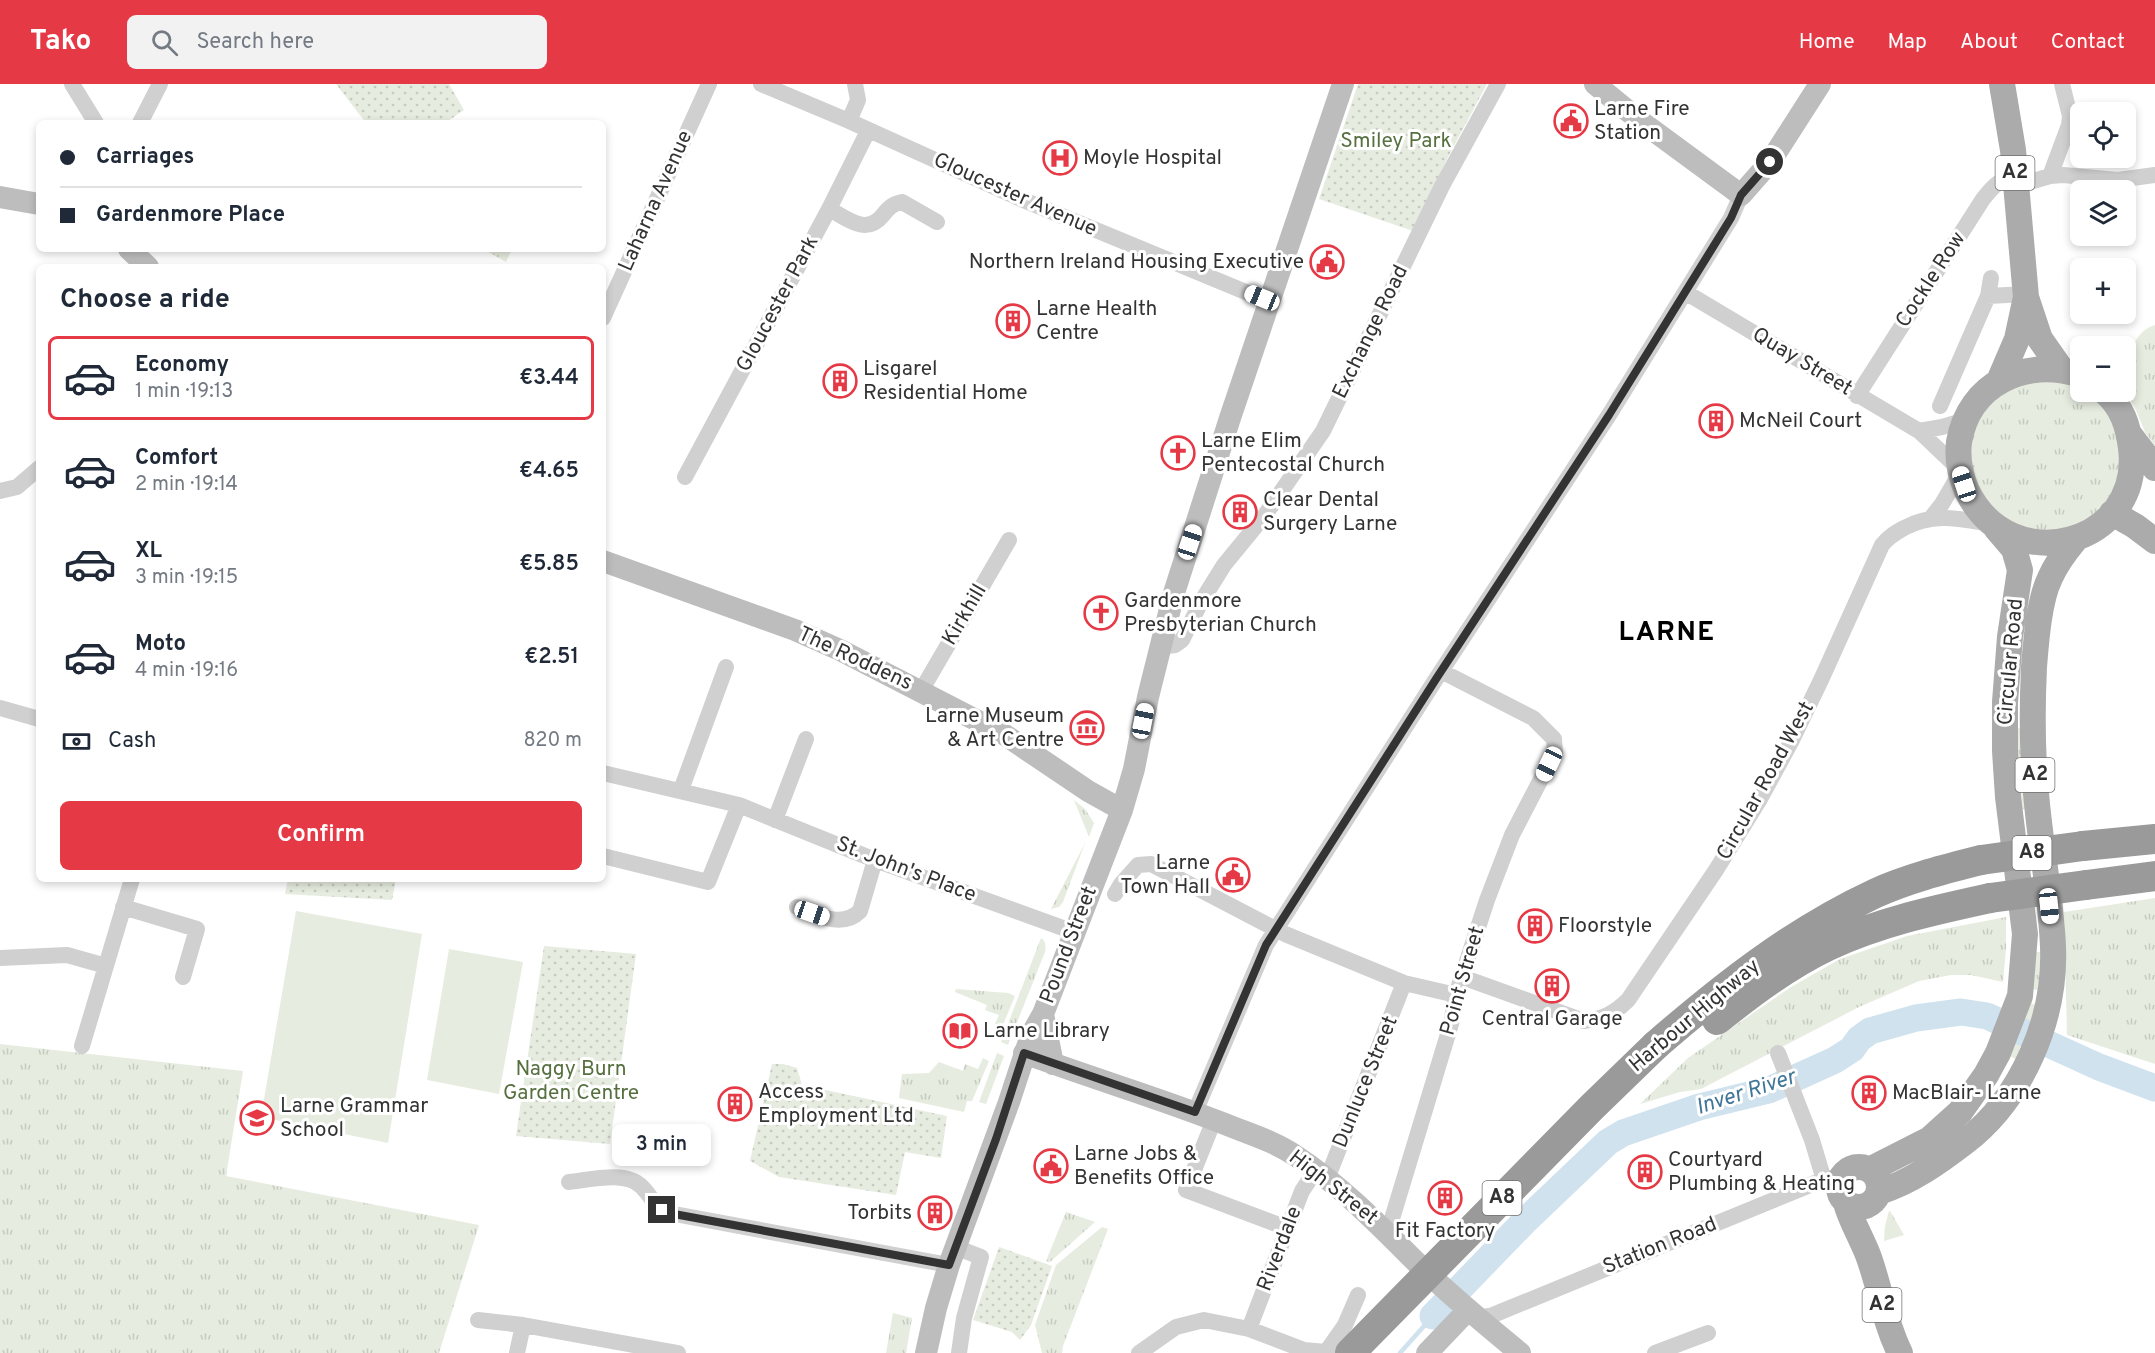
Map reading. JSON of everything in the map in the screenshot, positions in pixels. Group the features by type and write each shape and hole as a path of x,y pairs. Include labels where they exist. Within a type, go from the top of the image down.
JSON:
{"highway":[{"name":"Harbour Highway","path":"1350,1353 1592,1107 1662,1053 1707,1002 1763,958 1818,923 1878,892 1931,873 1981,860 2147,835"},
{"name":"A8","path":"1378,1353 1662,1053 1787,970 1827,946 1927,912 1990,898 2155,876"}],"main road":[{"name":"A2","path":"2002,84 2012,140 2026,296 2040,339 2070,371"},
{"name":"A2","path":"1999,381 2017,339 2026,296"},
{"name":"A2","path":"2070,372 2040,368 2019,372 1999,381 1983,395 1966,420 1959,444 1960,471 1973,503 1994,526 2017,538 2040,543 2075,540 2099,525 2112,513 2124,495 2132,476 2129,434 2124,415 2113,402"},
{"path":"2129,434 2155,468"},
{"path":"2112,513 2155,541"},
{"name":"Circular Road","path":"1875,1188 1960,1112 1986,1075 2018,1003 2023,975 2025,934 2008,797 2005,702 2010,637 2020,570 2014,549 1994,526"},
{"name":"Circular Road","path":"1875,1188 1897,1186 1942,1159 1983,1128 2018,1082 2031,1055 2048,1006 2053,948 2036,794 2032,702 2038,633 2049,580 2061,558 2075,540"},
{"name":"A2","path":"1868,1255 1875,1188 1858,1166 1834,1177 1868,1255 1892,1351"},
{"name":"A2","path":"1846,1203 1863,1207 1875,1188"}],"street":[{"path":"72,84 94,120"},
{"path":"142,120 160,84"},
{"name":"Laharna Avenue","path":"606,311 709,84"},
{"name":"Gloucester Avenue","path":"761,84 1053,213 1270,302"},
{"path":"849,121 858,100 855,84"},
{"name":"Pound Street","path":"926,1353 936,1308 952,1256 996,1139 1024,1053 1035,1024 1043,1014 1122,810 1134,769 1160,647 1190,542 1343,84"},
{"name":"Exchange Road","path":"1160,647 1175,645 1182,640 1201,602 1224,566 1266,515 1323,431 1442,186 1498,84"},
{"path":"1595,84 1639,120 1741,195"},
{"path":"1287,1228 1186,1190 1205,1116 1256,965 1266,945 1609,415 1731,218 1741,195 1770,162 1820,84"},
{"path":"2050,176 2069,125 2070,116 2062,84"},
{"name":"Gloucester Park","path":"685,477 829,209 868,130"},
{"name":"Cockle Row","path":"1857,396 1983,199 2000,181 2007,178 2015,182 2063,175 2118,180 2155,175"},
{"path":"0,197 36,203"},
{"path":"829,209 858,224 868,226 878,220 891,206 902,202 937,222"},
{"path":"132,252 145,264"},
{"path":"1940,406 1988,296 1991,278"},
{"name":"Quay Street","path":"1685,292 1919,431 1960,471"},
{"path":"1988,296 2026,296"},
{"path":"1919,431 1966,420"},
{"path":"0,491 17,487 36,471"},
{"path":"1931,518 1942,504 1960,471"},
{"name":"Circular Road West","path":"1462,977 1584,1021 1597,1020 1617,1011 1628,1000 1716,870 1760,799 1821,680 1882,544 1896,532 1931,518 1959,519 1994,526"},
{"name":"Kirkhill","path":"921,691 1009,540"},
{"name":"The Roddens","path":"606,562 795,630 840,650 1005,735 1088,791 1122,810"},
{"path":"681,790 726,666"},
{"name":"Point Street","path":"1388,1232 1451,1024 1456,995 1487,900 1512,835 1555,752 1554,739 1533,718 1442,671"},
{"path":"0,708 36,718"},
{"path":"775,820 806,739"},
{"name":"St. John's Place","path":"606,774 739,805 875,860 1074,932"},
{"path":"606,857 708,882 739,805"},
{"path":"797,908 838,920 855,916 860,911 875,860"},
{"path":"1115,894 1138,865 1151,864 1276,930 1404,984 1456,995"},
{"path":"82,1046 131,882"},
{"path":"123,907 197,929 183,977"},
{"path":"0,957 68,956 106,966"},
{"name":"Dunluce Street","path":"1321,1175 1404,984"},
{"path":"1043,1014 1053,1064"},
{"name":"High Street","path":"1024,1053 1205,1116 1273,1143 1295,1155 1388,1232 1414,1260 1468,1310 1520,1353"},
{"path":"1778,1053 1794,1096 1834,1177"},
{"name":"Riverdale","path":"1250,1329 1302,1191 1321,1175"},
{"name":"Station Road","path":"1468,1310 1493,1315 1834,1177"},
{"path":"569,1182 629,1180 639,1184 657,1206 669,1213 952,1256 981,1257 966,1311 959,1353"},
{"path":"1139,1353 1176,1327 1204,1320 1250,1329 1304,1350 1326,1352 1345,1325 1358,1295"},
{"path":"1427,1353 1468,1310"},
{"path":"478,1320 523,1325 635,1349 678,1353"},
{"path":"517,1353 523,1325"},
{"path":"1655,1353 1708,1333"}],"green space":[{"path":"336,84 449,84 464,110 449,120 364,120"},
{"name":"Smiley Park","path":"1358,84 1487,84 1448,157 1413,231 1319,199"},
{"path":"488,252 511,252 506,262"},
{"path":"2155,325 2155,446 2145,432 2131,402 2136,402 2136,341"},
{"path":"2044,378 2070,382 2070,402 2099,402 2110,415 2120,439 2122,464 2115,488 2101,509 2081,524 2058,532 2009,525 1975,490 1969,439 1978,415 1996,395 2019,383"},
{"path":"2021,728 2027,808 2020,810 2014,729"},
{"path":"1074,800 1085,809 1094,823 1089,837"},
{"path":"1085,843 1063,902 1059,907 1051,909"},
{"path":"287,882 395,882 392,900 285,894"},
{"path":"2155,898 2155,1064 2067,1035 2064,912"},
{"path":"296,911 422,934 388,1143 261,1117"},
{"path":"2006,917 2003,982 1971,975 1951,975 1919,981 1859,1007 1701,1089 1680,1092 1640,1104 1688,1058 1791,987 1840,959 1907,936"},
{"path":"1041,938 1045,944 1045,952 1008,1045 1001,1042"},
{"name":"Naggy Burn Garden Centre","path":"544,946 636,954 610,1144 516,1136"},
{"path":"449,949 523,962 499,1094 427,1080"},
{"path":"2035,952 2043,952 2039,990 2031,989"},
{"path":"956,989 1008,993 1015,996 1002,1027 995,1024 999,1015 985,1010 987,1005 955,992"},
{"path":"2027,1002 2036,1005 2016,1059 2007,1055"},
{"path":"0,1044 243,1071 226,1176 479,1225 439,1353 0,1353"},
{"path":"997,1053 1004,1056 986,1104 979,1102"},
{"path":"983,1058 989,1061 972,1101 967,1101 964,1112 899,1098 902,1074 929,1073 939,1062 963,1071 965,1064 978,1069"},
{"path":"772,1064 797,1068 802,1085 947,1116 941,1158 905,1152 896,1195 779,1177 750,1161"},
{"path":"1889,1211 1904,1235 1884,1241 1885,1226"},
{"path":"1066,1212 1095,1222 1050,1262 1046,1261"},
{"path":"1102,1227 1108,1229 1062,1353 1042,1353 1035,1325 1056,1265"},
{"path":"999,1247 1052,1266 1031,1325 1020,1340 1012,1332 973,1320"},
{"path":"893,1313 912,1318 906,1353 886,1353"}],"waterway":[{"name":"Inver River","path":"1433,1316 1524,1222 1608,1142 1623,1133 1699,1107 1769,1090 1835,1060 1852,1049 1859,1039 1870,1031 1916,1018 1961,1012 1987,1016 2099,1067 2155,1088"},
{"name":"Inver River","path":"1400,1353 1433,1316"}],"place":[{"name":"Larne Fire Station","path":"1571,121"},
{"name":"Moyle Hospital","path":"1060,158"},
{"name":"Northern Ireland Housing Executive","path":"1327,262"},
{"name":"Larne Health Centre","path":"1013,321"},
{"name":"Lisgarel Residential Home","path":"840,381"},
{"name":"McNeil Court","path":"1716,421"},
{"name":"Larne Elim Pentecostal Church","path":"1178,453"},
{"name":"Clear Dental Surgery Larne","path":"1240,512"},
{"name":"Gardenmore Presbyterian Church","path":"1101,613"},
{"name":"Larne Museum & Art Centre","path":"1087,728"},
{"name":"Larne Town Hall","path":"1233,875"},
{"name":"Floorstyle","path":"1535,926"},
{"name":"Central Garage","path":"1552,986"},
{"name":"Larne Library","path":"960,1031"},
{"name":"MacBlair- Larne","path":"1869,1093"},
{"name":"Access Employment Ltd","path":"735,1104"},
{"name":"Larne Grammar School","path":"257,1118"},
{"name":"Larne Jobs & Benefits Office","path":"1051,1166"},
{"name":"Courtyard Plumbing & Heating","path":"1645,1172"},
{"name":"Fit Factory","path":"1445,1198"},
{"name":"Torbits","path":"935,1213"}],"district":[{"name":"LARNE","path":"1667,633"}],"route":[{"path":"662,1210 949,1265 996,1139 1024,1053 1195,1112 1266,945 1436,679 1609,415 1731,218 1741,195 1770,162"}]}
